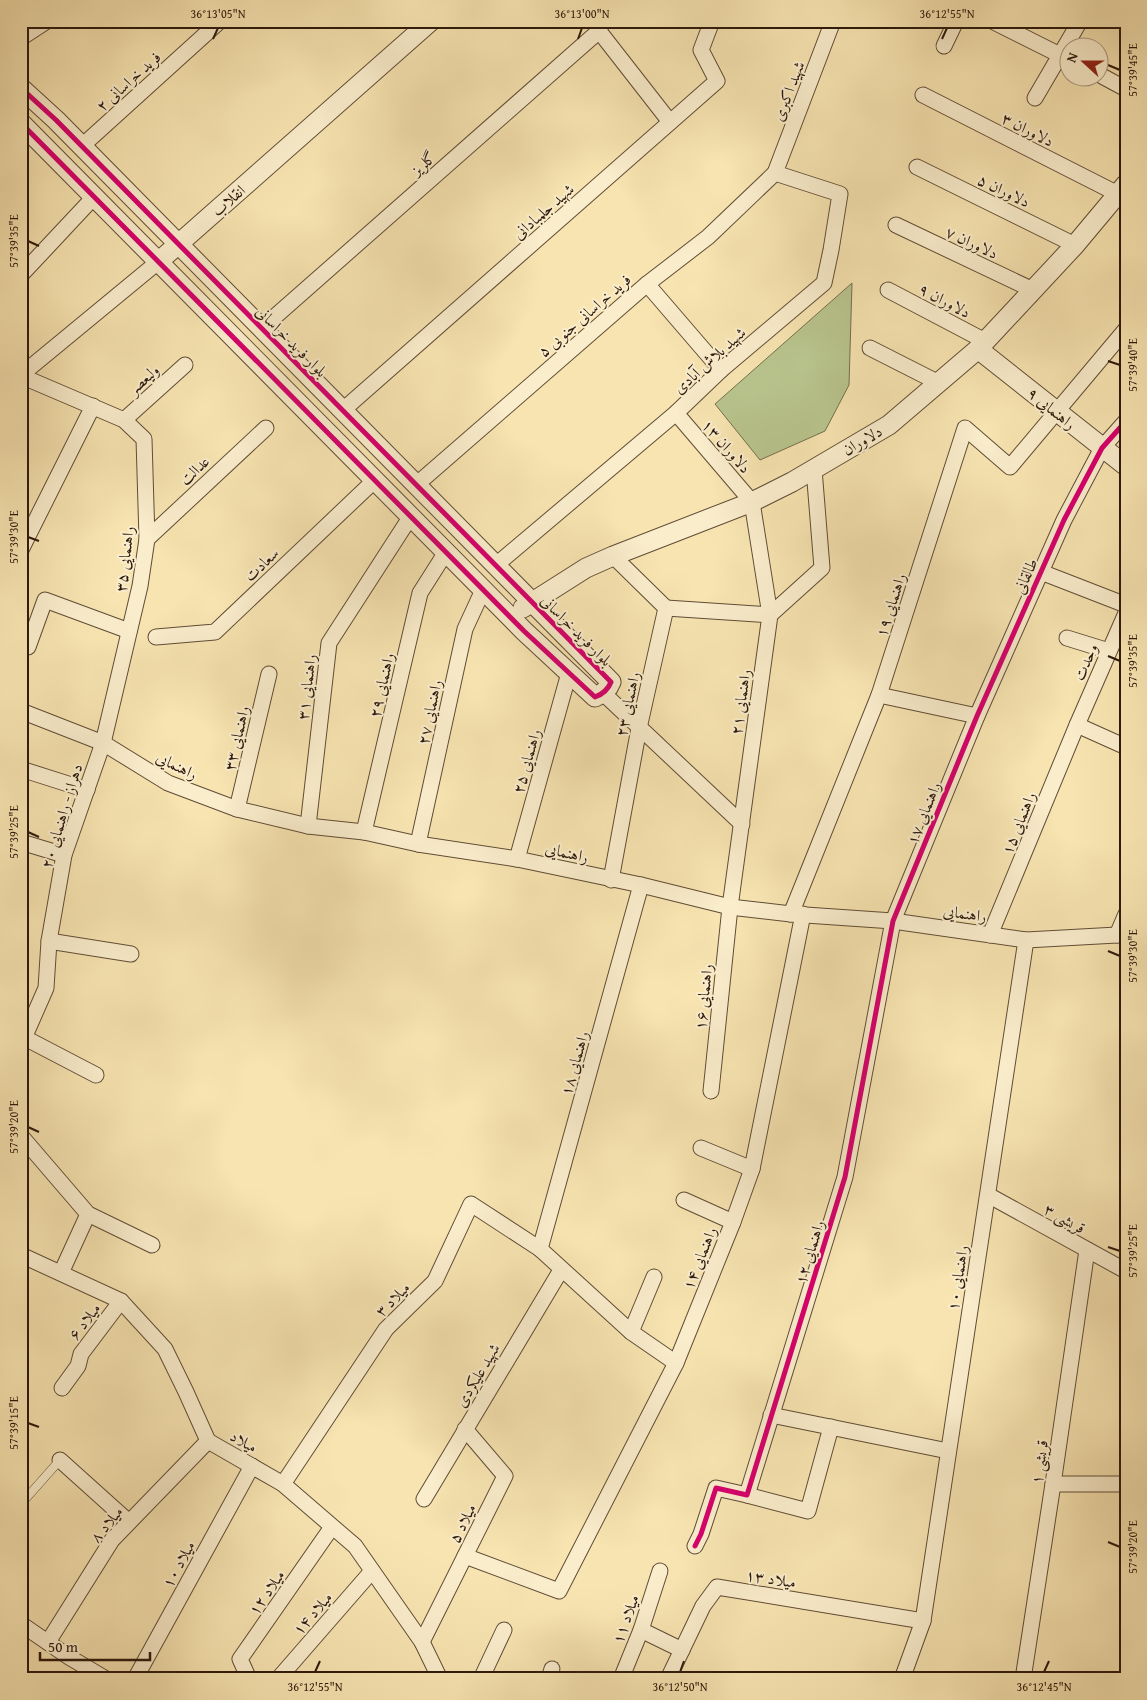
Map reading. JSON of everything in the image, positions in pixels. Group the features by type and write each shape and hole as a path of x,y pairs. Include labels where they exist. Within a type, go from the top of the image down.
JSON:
{"street":[{"path":"21,38 47,21"},
{"name":"فرید خراسانی ۲","path":"82,146 220,21"},
{"name":"انقلاب","path":"21,376 158,262 431,21"},
{"name":"شهید جلمبادانی","path":"343,410 717,81 700,50 712,21"},
{"name":"شهید اکبری","path":"775,173 834,21"},
{"path":"944,46 956,21"},
{"path":"992,21 1060,55"},
{"path":"1073,38 1080,21"},
{"path":"601,26 670,122"},
{"name":"گلریز","path":"262,328 601,26"},
{"path":"1035,98 1060,65"},
{"path":"1110,81 1126,89"},
{"name":"بلوار فرید خراسانی","path":"21,88 82,146 532,601 611,682 609,687 595,697 511,618 21,123"},
{"name":"دلاوران ۳","path":"923,95 1122,189"},
{"path":"36,138 56,120"},
{"name":"دلاوران ۵","path":"917,167 1075,245"},
{"name":"فرید خراسانی جنوبی ۵","path":"416,485 647,284 708,237 775,173"},
{"name":"شهید بلاش آبادی","path":"496,565 676,413 721,370 824,283 840,194 775,173"},
{"name":"دلاوران","path":"511,618 532,601 586,568 752,502 889,425 981,345 1075,245 1122,189"},
{"path":"21,275 94,197"},
{"name":"دلاوران ۷","path":"896,225 1033,290"},
{"path":"647,284 721,370"},
{"name":"دلاوران ۹","path":"888,290 981,345"},
{"path":"1057,413 1126,329"},
{"name":"راهنمایی ۹","path":"981,345 1057,413 1126,466"},
{"path":"870,348 939,383"},
{"name":"ولیعصر","path":"124,420 185,365"},
{"name":"راهنمایی ۳۵","path":"21,376 124,420 144,439 147,538 140,586 103,742"},
{"path":"21,550 92,406"},
{"name":"دلاوران ۱۳","path":"676,413 752,502"},
{"name":"راهنمایی ۱۹","path":"797,914 879,695 965,428 1010,467 1057,413"},
{"name":"طالقانی","path":"977,716 1064,520 1102,448 1126,421"},
{"name":"عدالت","path":"147,538 266,428"},
{"path":"613,556 666,608 770,615 822,568 814,468"},
{"name":"سعادت","path":"156,637 215,632 375,480"},
{"name":"راهنمایی ۲۱","path":"730,906 770,615 752,502"},
{"name":"راهنمایی ۳۱","path":"308,826 328,643 411,516"},
{"name":"راهنمایی ۲۹","path":"364,832 420,593 446,552"},
{"path":"1040,572 1126,604"},
{"name":"راهنمایی ۲۷","path":"418,844 466,628 483,590"},
{"path":"28,648 45,600 129,631"},
{"name":"راهنمایی ۲۳","path":"611,880 640,728 666,608"},
{"name":"وحدت","path":"1077,726 1126,613"},
{"path":"1067,638 1109,651"},
{"name":"راهنمایی ۲۵","path":"517,859 570,673"},
{"name":"راهنمایی ۳۳","path":"238,809 269,674"},
{"path":"603,693 742,824"},
{"path":"879,695 977,716"},
{"name":"راهنمایی","path":"21,711 103,742 168,784 238,809 308,826 364,832 418,844 517,859 730,906 797,914 893,921 1026,940 1121,934"},
{"name":"راهنمایی ۱۷","path":"893,921 977,716"},
{"path":"1077,726 1126,747"},
{"name":"راهنمایی ۱۵","path":"990,935 1077,726"},
{"name":"دهراز - راهنمایی ۲۰","path":"23,1041 28,1016 46,988 49,941 64,855 103,742"},
{"path":"21,769 87,790"},
{"path":"21,842 64,855"},
{"name":"راهنمایی ۱۸","path":"540,1249 641,885"},
{"name":"راهنمایی ۱۶","path":"711,1091 730,906"},
{"name":"راهنمایی ۱۴","path":"465,1556 559,1591 676,1363 733,1222 752,1169 797,914"},
{"path":"1121,934 1126,914"},
{"name":"راهنمایی ۱۲","path":"746,1495 845,1177 893,921"},
{"name":"راهنمایی ۱۰","path":"902,1679 923,1621 1026,940"},
{"path":"49,941 131,954"},
{"path":"23,1041 96,1075"},
{"path":"21,1136 88,1214 152,1245"},
{"path":"701,1148 752,1169"},
{"name":"قریشی ۳","path":"988,1195 1126,1271"},
{"path":"684,1200 733,1222"},
{"name":"میلاد ۳","path":"284,1484 386,1330 435,1281 471,1204 540,1249"},
{"path":"61,1273 88,1214"},
{"path":"540,1249 631,1332 676,1363"},
{"name":"قریشی ۱","path":"1023,1679 1086,1250"},
{"name":"میلاد","path":"21,1255 121,1302 165,1349 208,1441 284,1484 355,1546 422,1642 440,1679"},
{"name":"شهید علیکردی","path":"424,1499 561,1270"},
{"path":"631,1332 654,1277"},
{"name":"میلاد ۶","path":"62,1388 78,1366 80,1354 121,1302"},
{"path":"771,1415 948,1451"},
{"path":"695,1546 716,1488 808,1511 831,1427"},
{"name":"میلاد ۵","path":"422,1642 505,1476 465,1429"},
{"name":"میلاد ۸","path":"48,1642 112,1540 208,1441"},
{"path":"60,1460 130,1522"},
{"name":"میلاد ۱۰","path":"135,1679 252,1466"},
{"path":"1053,1484 1126,1484"},
{"name":"میلاد ۱۲","path":"249,1679 240,1659 332,1527"},
{"name":"میلاد ۱۴","path":"278,1679 372,1571"},
{"name":"میلاد ۱۱","path":"621,1679 641,1630 660,1571"},
{"name":"میلاد ۱۳","path":"668,1679 703,1606 717,1587 923,1621"},
{"path":"21,1624 106,1679"},
{"path":"481,1679 504,1630"},
{"path":"641,1630 682,1650"}],"lane":[{"path":"21,1504 60,1460"}],"green space":[{"path":"852,283 849,385 825,431 760,460 715,404"}],"cycle path":[{"path":"21,88 56,120 611,682 607,689 595,697 524,631 21,123"},
{"path":"695,1546 701,1534 716,1488 747,1495 845,1177 893,921 977,716 1064,520 1102,448 1126,421"}]}
